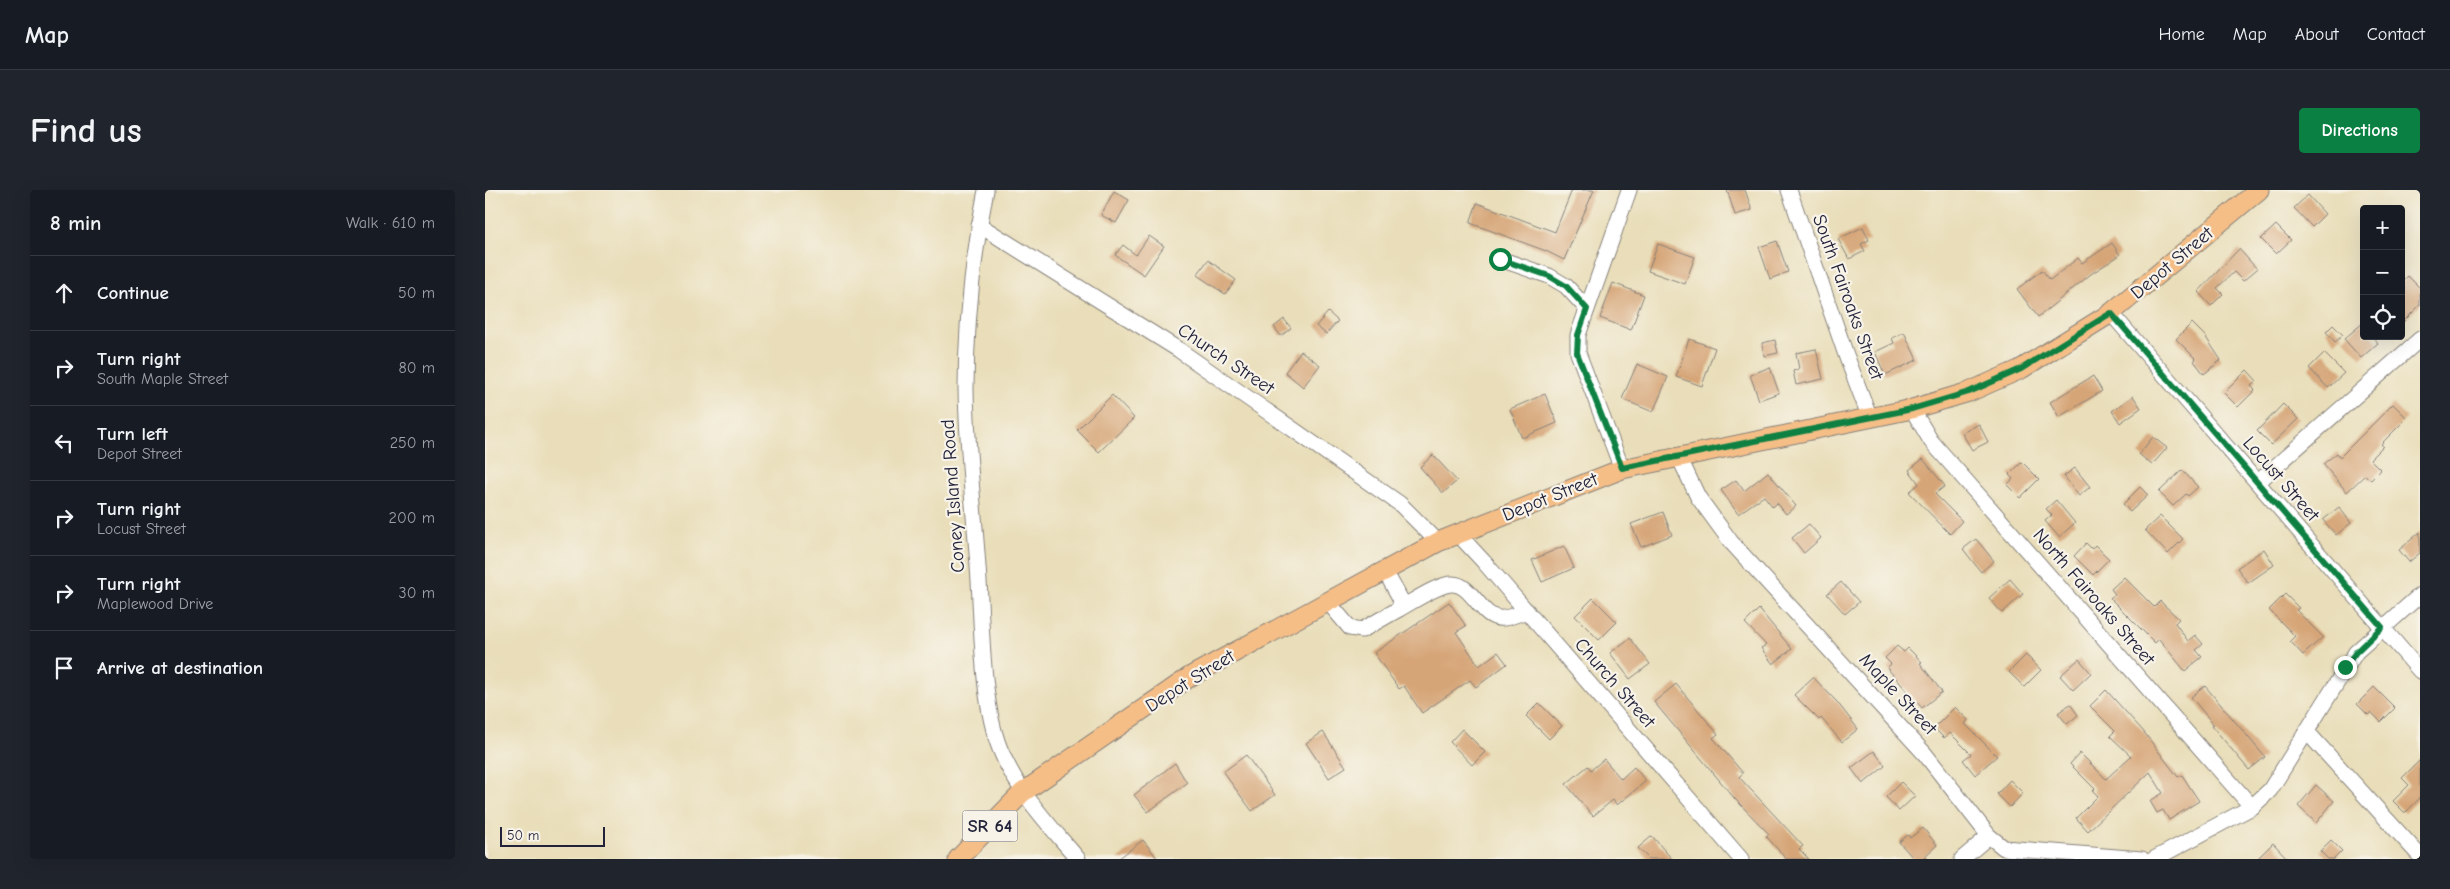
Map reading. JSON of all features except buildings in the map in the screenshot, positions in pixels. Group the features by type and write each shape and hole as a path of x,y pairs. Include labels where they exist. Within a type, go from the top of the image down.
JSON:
{"main road":[{"name":"Depot Street","path":"1022,793 1191,676 1438,542 1622,468 1912,409 1969,392 2021,369 2111,313 2259,190"},
{"name":"SR 64","path":"958,859 1022,793"}],"street":[{"name":"Coney Island Road","path":"986,190 979,225 969,319 966,389 983,644 990,709 1000,748 1022,793 1078,859"},
{"path":"1622,468 1577,353 1578,335 1629,190"},
{"name":"South Fairoaks Street","path":"1789,190 1845,355 1870,418"},
{"name":"Church Street","path":"979,225 1179,350 1400,504 1438,542"},
{"path":"1500,259 1549,276 1566,286 1587,309"},
{"name":"Locust Street","path":"2111,313 2420,672"},
{"path":"2258,482 2420,339"},
{"name":"North Fairoaks Street","path":"1912,409 1931,441 2252,807"},
{"name":"Maple Street","path":"1679,457 1698,497 1731,542 1925,754 1989,836 2004,848 2142,859"},
{"name":"Church Street","path":"1457,534 1527,611 1741,859"},
{"path":"1385,571 1401,600 1399,609"},
{"path":"1328,602 1350,628 1362,630 1443,586 1453,583 1462,587 1491,616 1503,619 1527,611"},
{"path":"2154,859 2252,807 2271,790 2308,733 2345,667 2356,652 2382,627 2420,596"},
{"path":"2308,733 2420,856"},
{"path":"1962,859 1989,836"}],"route":[{"path":"1500,259 1549,276 1566,286 1587,309 1578,335 1577,353 1622,468 1912,409 1969,392 2021,369 2111,313 2382,627 2356,652 2345,667"}]}
